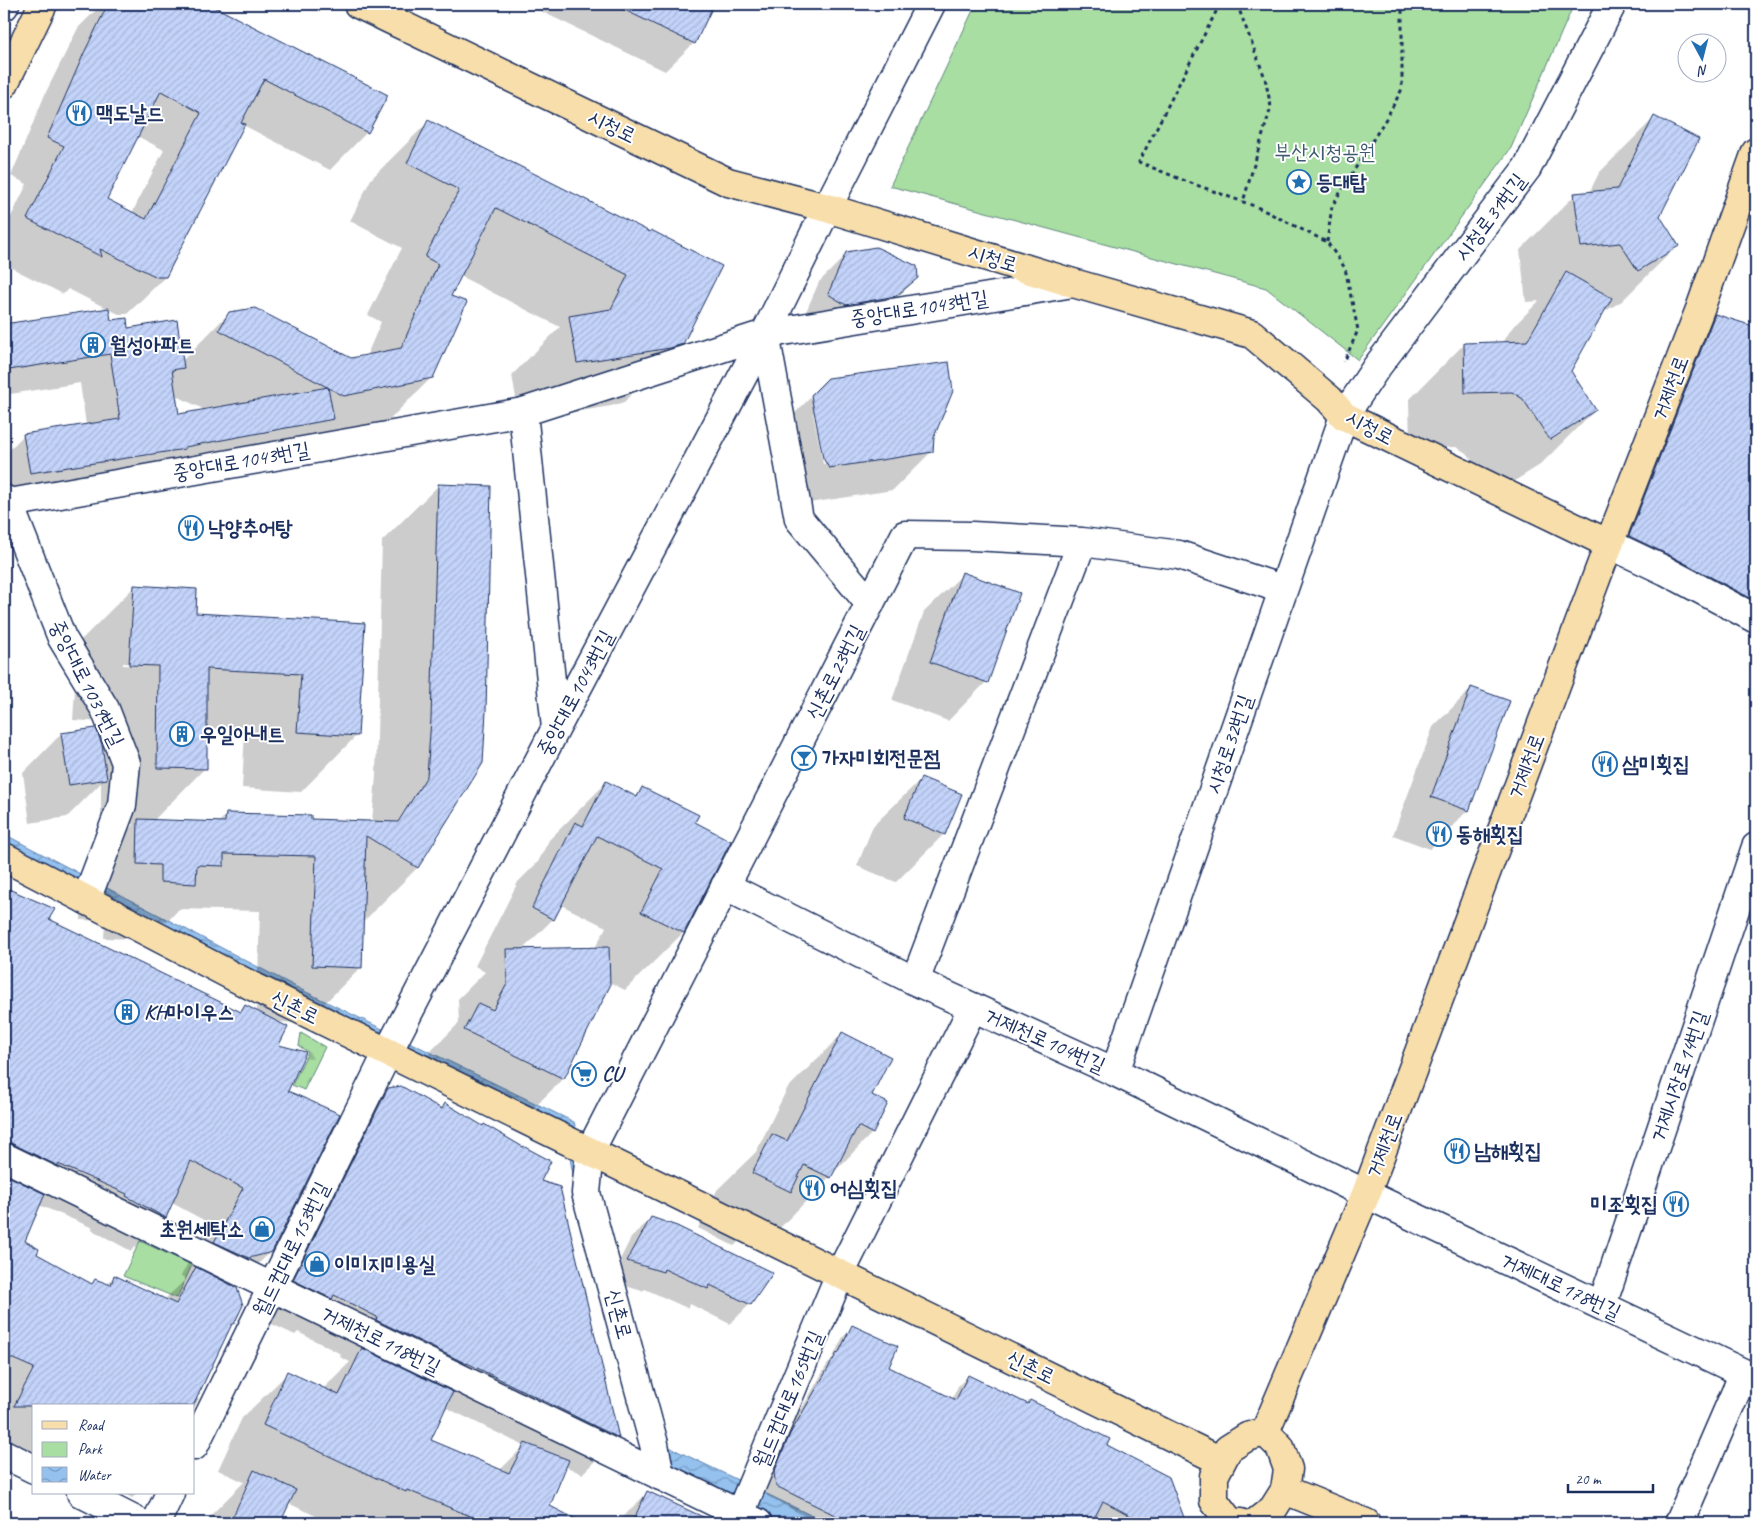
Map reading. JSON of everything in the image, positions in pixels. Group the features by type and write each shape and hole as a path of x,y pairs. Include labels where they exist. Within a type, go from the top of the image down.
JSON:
{"main road":[{"path":"4,84 43,4"},
{"name":"시청로","path":"358,4 728,182 827,208 1073,283 1252,334 1336,408 1609,544"},
{"name":"거제천로","path":"1265,1432 1366,1194 1609,544 1700,309 1756,152"},
{"name":"신촌로","path":"4,857 239,979 1221,1461"},
{"path":"1265,1432 1280,1447 1288,1469 1285,1490 1274,1510 1238,1523 1214,1501 1214,1476 1228,1449 1247,1437 1265,1432"},
{"path":"1285,1490 1366,1523"}],"street":[{"path":"870,604 799,518 765,334 931,4"},
{"name":"시청로31번길","path":"1336,408 1376,368 1527,168 1612,4"},
{"name":"중앙대로1043번길","path":"5,502 523,412 765,334 1073,283"},
{"name":"중앙대로1043번길","path":"388,1052 556,728 765,334"},
{"name":"시청로32번길","path":"1115,1072 1283,591 1336,408"},
{"path":"523,412 556,728"},
{"name":"중앙대로1039번길","path":"5,502 62,638 105,709 126,763 122,805 86,900"},
{"name":"신촌로23번길","path":"590,1151 905,536 972,536 1082,542 1178,555 1283,591"},
{"path":"915,981 1082,542"},
{"path":"1609,544 1666,571 1756,619"},
{"name":"거제시장로14번길","path":"1602,1306 1756,847"},
{"name":"거제천로104번길","path":"725,886 915,981 1115,1072 1366,1194"},
{"path":"840,1274 973,1007"},
{"name":"월드컵대로153번길","path":"195,1444 388,1052"},
{"name":"신촌로","path":"590,1151 586,1193 654,1444 660,1476"},
{"name":"거제천로118번길","path":"4,1157 660,1476 745,1520"},
{"name":"거제대로178번길","path":"1366,1194 1750,1376"},
{"name":"월드컵대로165번길","path":"745,1520 840,1274"},
{"path":"1679,1523 1750,1376"},
{"path":"4,1454 32,1468"},
{"path":"83,1494 140,1523"},
{"path":"156,1523 170,1494"}],"path":[{"path":"1220,4 1139,162 1257,207 1327,242 1345,268 1358,330 1336,408"},
{"path":"1237,4 1265,78 1271,108 1243,202"},
{"path":"1327,242 1332,206 1402,90 1402,4"}],"green space":[{"name":"부산시청공원","path":"976,4 1574,4 1511,148 1358,360 1266,288 890,186"},
{"path":"301,1033 325,1047 304,1090 292,1085 308,1052 299,1046"},
{"path":"140,1241 192,1265 177,1298 123,1276"}],"water":[{"path":"4,834 302,990 574,1122 667,1446 827,1523 745,1523 658,1485 587,1250 570,1158 375,1061 4,868"}],"building":[{"path":"108,4 209,4 388,95 368,133 264,79 241,123 245,124 166,277 157,277 100,249 102,257 27,219 64,146 47,138 84,53","holes":["161,91 201,113 146,219 107,199"]},
{"path":"612,4 714,4 695,44"},
{"path":"1654,116 1699,139 1660,216 1679,246 1638,271 1620,243 1581,247 1574,193 1617,189"},
{"path":"428,120 650,232 651,230 722,266 683,344 670,348 577,363 569,316 611,309 628,275 496,208 451,296 467,302 433,378 344,396 219,330 229,312 255,308 351,358 401,348 438,264 425,257 459,190 407,163"},
{"path":"876,247 917,266 918,278 896,296 846,305 828,294 846,252"},
{"path":"1566,272 1612,298 1571,371 1596,410 1550,440 1523,399 1512,392 1465,393 1464,343 1527,341"},
{"path":"109,308 111,320 127,318 128,328 177,320 184,368 172,370 179,414 328,387 334,419 185,447 185,449 30,473 23,434 120,419 110,354 9,370 4,324"},
{"path":"1715,314 1756,327 1756,601 1629,536"},
{"path":"949,362 953,391 934,437 933,452 829,468 823,458 811,395 828,378"},
{"path":"438,484 491,486 483,763 418,868 366,836 362,968 312,966 316,856 224,854 224,866 197,865 196,884 160,882 160,865 137,864 138,819 225,822 226,813 311,815 311,819 398,822 427,776 431,719"},
{"path":"962,572 1020,593 988,683 930,662"},
{"path":"134,585 197,589 196,613 365,623 358,736 297,732 301,674 207,669 207,769 157,768 158,666 129,665"},
{"path":"1471,687 1510,701 1469,811 1431,797"},
{"path":"96,728 102,745 107,779 69,785 61,733"},
{"path":"921,777 962,794 945,835 904,818"},
{"path":"606,781 637,797 642,787 699,815 695,822 731,841 684,933 641,912 663,869 597,836 554,920 532,908 575,822 583,826"},
{"path":"4,887 55,909 49,919 241,1012 245,1005 288,1027 279,1045 306,1052 288,1091 340,1114 272,1252 249,1258 214,1242 243,1188 191,1161 166,1218 126,1196 127,1194 58,1164 58,1166 11,1143 4,1142"},
{"path":"609,947 610,986 564,1079 464,1030 478,1003 493,1010 507,984 506,949"},
{"path":"842,1032 891,1057 872,1095 888,1103 873,1134 858,1126 831,1178 804,1165 791,1192 752,1173 772,1134 787,1141"},
{"path":"401,1086 442,1109 445,1103 483,1126 484,1124 551,1161 541,1181 560,1187 619,1438 376,1320 377,1317 334,1295 332,1299 293,1280 388,1088"},
{"path":"4,1174 45,1194 25,1241 39,1249 37,1254 92,1284 95,1279 111,1285 114,1275 176,1304 196,1267 237,1288 243,1305 194,1404 32,1404 32,1406 14,1406 34,1368 4,1355"},
{"path":"651,1217 677,1226 773,1273 751,1305 710,1285 708,1289 664,1269 663,1272 627,1261"},
{"path":"852,1325 898,1346 889,1367 956,1400 968,1375 1028,1404 1030,1400 1110,1439 1107,1445 1169,1477 1186,1523 1144,1523 1103,1501 1092,1523 851,1523 776,1486 774,1473 790,1434 838,1354"},
{"path":"362,1348 453,1392 431,1440 509,1473 525,1443 569,1460 550,1506 584,1523 487,1523 407,1490 406,1492 263,1425 287,1371 339,1395"},
{"path":"254,1470 296,1490 280,1523 230,1523"},
{"path":"647,1491 716,1523 632,1523"}],"place":[{"name":"맥도날드","path":"79,113"},
{"name":"등대탑","path":"1299,182"},
{"name":"월성아파트","path":"93,345"},
{"name":"낙양추어탕","path":"191,528"},
{"name":"우일아내트","path":"182,734"},
{"name":"가자미회전문점","path":"804,758"},
{"name":"삼미횟집","path":"1605,764"},
{"name":"동해횟집","path":"1439,834"},
{"name":"KH마이우스","path":"127,1012"},
{"name":"CU","path":"584,1074"},
{"name":"남해횟집","path":"1457,1151"},
{"name":"어심횟집","path":"812,1188"},
{"name":"미조횟집","path":"1676,1204"},
{"name":"초원세탁소","path":"262,1229"},
{"name":"이미지미용실","path":"317,1264"}]}
